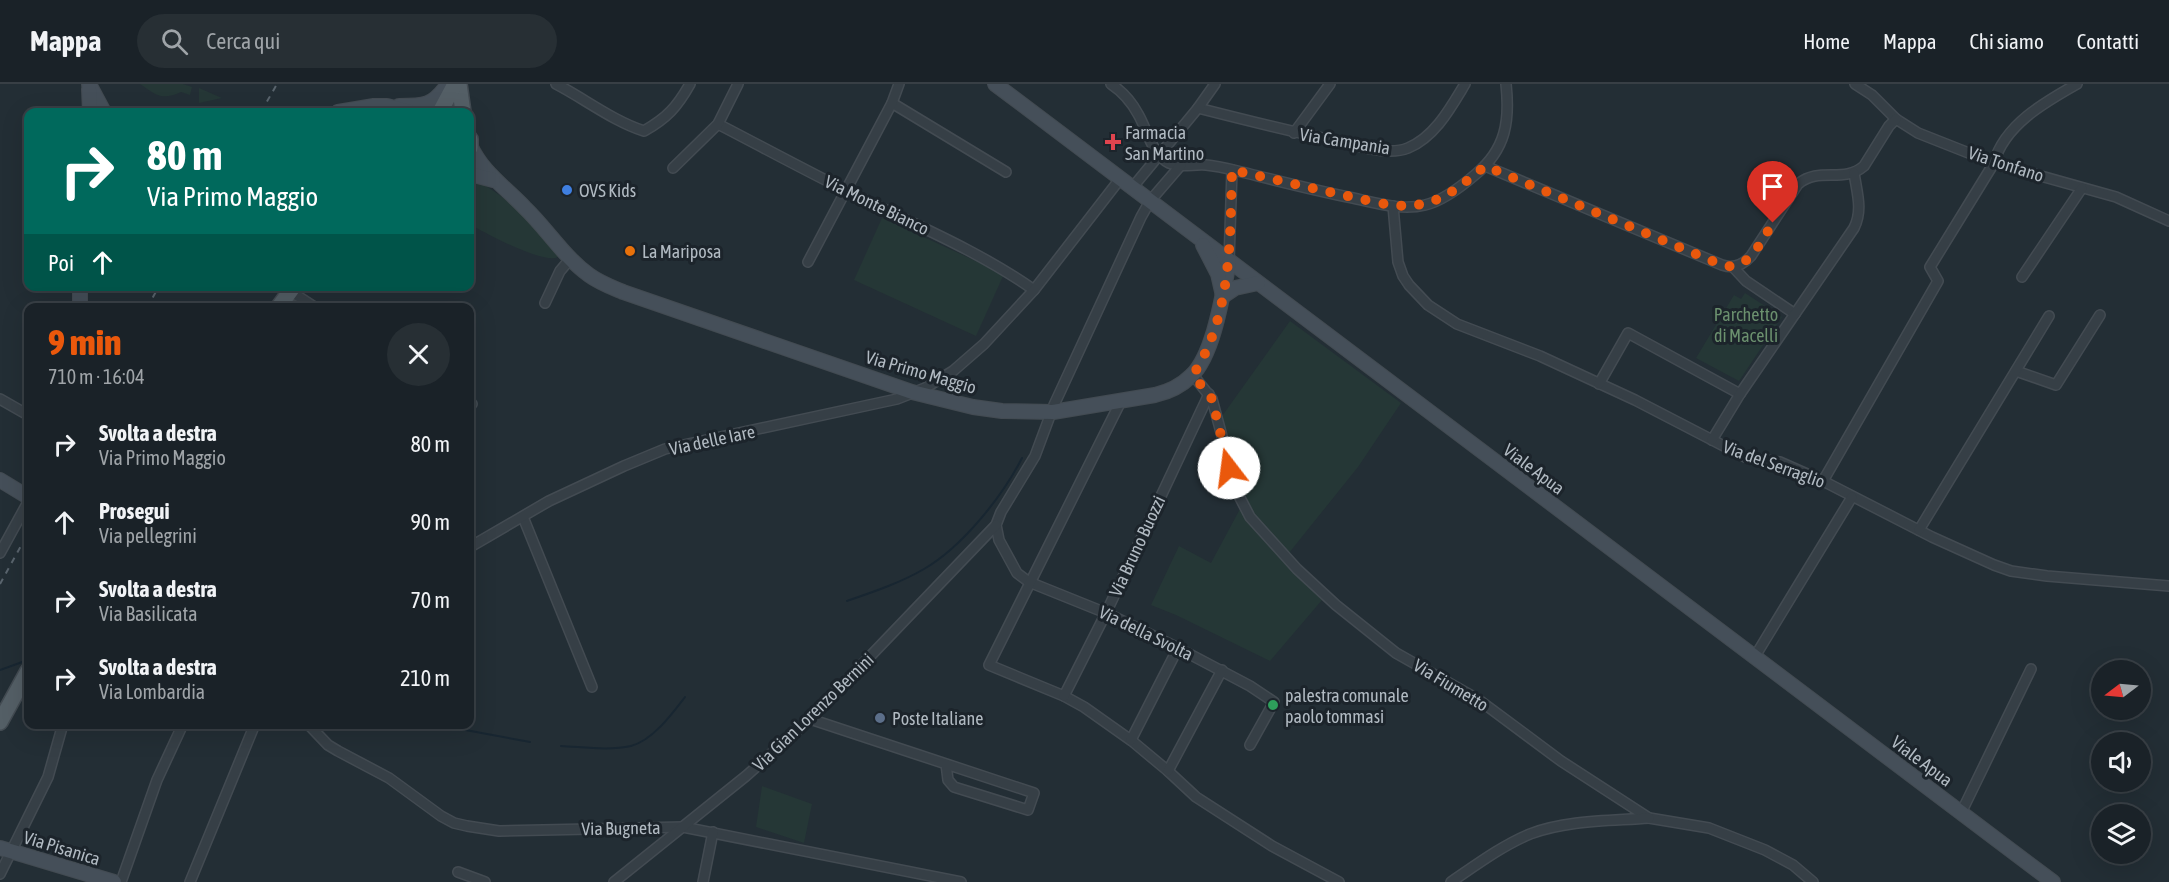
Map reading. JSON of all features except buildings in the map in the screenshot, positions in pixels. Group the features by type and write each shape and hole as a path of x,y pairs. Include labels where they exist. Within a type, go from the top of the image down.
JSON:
{"main road":[{"path":"442,108 457,84"},
{"path":"457,84 462,108"},
{"path":"0,722 24,678"}],"street":[{"path":"90,108 89,84 103,108"},
{"path":"403,108 430,104 441,95 448,84"},
{"path":"556,84 629,126 644,131 660,122 677,106 690,84"},
{"path":"673,168 718,124 738,84"},
{"path":"808,262 892,103 899,84"},
{"name":"Viale Apua","path":"995,84 2052,882"},
{"path":"1111,84 1128,97 1159,156 1170,163 1208,165 1393,206 1430,204 1470,179 1485,166 1499,145 1507,123 1509,109 1506,84"},
{"path":"1132,188 1215,84"},
{"path":"1294,133 1330,84"},
{"name":"Via Campania","path":"1198,108 1294,133 1387,151 1407,149 1425,138 1445,117 1465,84"},
{"name":"Via Tonfano","path":"1855,84 1872,95 1896,119 1918,133 1994,163 2116,197 2169,221"},
{"path":"1823,481 1938,281 1930,267 1994,163 2005,140 2019,124 2045,102 2077,84"},
{"path":"892,103 1006,172"},
{"path":"362,108 374,106 382,108"},
{"path":"1733,267 1751,256 1790,195 1803,180 1815,175 1854,173 1864,166 1889,126 1896,119"},
{"name":"Via Monte Bianco","path":"718,124 845,190 973,252 1035,290"},
{"name":"Via Primo Maggio","path":"474,154 493,180 525,207 591,277 623,292 912,392 974,408 1053,412 1166,393 1193,375 1205,356 1223,296 1229,262"},
{"name":"Via Gian Lorenzo Bernini","path":"614,882 746,776 810,719 996,525 1001,512 1035,456 1141,217 1150,201 1181,165"},
{"path":"1485,166 1711,260 1733,267 1746,281 1795,314"},
{"path":"1229,262 1232,170"},
{"path":"1712,440 1740,394 1854,228 1860,208 1854,173"},
{"name":"Via Primo Maggio","path":"474,175 493,180"},
{"name":"Via delle Iare","path":"474,545 549,501 666,449 897,399 929,386 965,361 1035,290 1120,179"},
{"path":"2022,277 2082,188"},
{"name":"Via del Serraglio","path":"1393,206 1400,270 1408,285 1428,305 1449,320 1469,330 1540,356 1745,457 1780,462 1823,481 1994,566 2011,571 2106,582 2169,586"},
{"path":"1198,238 1218,273 1223,296 1235,288 1258,283"},
{"path":"545,303 560,271 571,258"},
{"path":"295,291 310,303"},
{"path":"2016,371 2056,385 2100,315"},
{"path":"1919,530 2049,316"},
{"path":"1599,384 1628,333 1740,394"},
{"name":"Via Fiumetto","path":"1193,375 1209,394 1229,468 1241,502 1250,517 1297,569 1336,604 1396,653 1479,700 1561,761 1649,818 1709,828 1765,850 1793,865 1813,882"},
{"name":"Via Bruno Buozzi","path":"1064,696 1106,613 1209,394"},
{"path":"0,399 24,413"},
{"path":"1121,401 989,665 1064,696 1084,707 1131,740 1196,797 1230,821 1339,882"},
{"path":"0,480 24,494"},
{"path":"1755,657 1852,497"},
{"path":"0,553 24,509"},
{"path":"523,517 592,687"},
{"name":"Via della Svolta","path":"996,525 1005,555 1017,573 1029,582 1106,613 1178,648 1222,670 1274,702 1250,745"},
{"path":"1131,740 1178,648"},
{"path":"1960,813 2031,669"},
{"path":"1168,771 1222,670"},
{"path":"810,719 1034,793 1028,810 954,788 948,780 946,764"},
{"path":"0,874 6,849 48,777 62,729"},
{"path":"121,882 157,780 181,729"},
{"path":"190,882 253,729"},
{"name":"Via Bugneta","path":"313,729 328,745 389,778 454,823 499,831 683,827 929,879 961,882"},
{"path":"1451,882 1531,834 1558,826 1649,818"},
{"path":"703,882 713,832"},
{"name":"Via Pisanica","path":"6,849 114,882"},
{"path":"458,872 485,882"}],"green space":[{"path":"140,84 183,84 192,87 190,95 181,92 159,96"},
{"path":"199,88 222,98 199,103"},
{"path":"474,180 506,200 533,223 553,247 558,257 541,256 501,241 474,226"},
{"path":"882,218 1004,274 976,336 854,280"},
{"name":"Parchetto di Macelli","path":"1745,293 1782,317 1739,381 1696,358 1734,295 1741,299"},
{"path":"1290,321 1401,403 1358,467 1289,553 1255,518 1237,482 1220,419"},
{"path":"1240,509 1260,535 1322,600 1270,661 1151,605 1179,546 1211,563"},
{"path":"762,786 812,804 804,843 756,827"}],"waterway":[{"path":"847,601 906,579 953,548 980,520 1004,489 1022,458"},
{"path":"0,670 24,661"},
{"path":"561,746 614,748 639,743 661,726 685,697"},
{"path":"460,729 530,742"}],"railway":[{"path":"263,108 277,84"},
{"path":"150,303 156,291"},
{"path":"0,584 24,540"}],"place":[{"name":"Farmacia San Martino","path":"1113,142"},
{"name":"OVS Kids","path":"567,190"},
{"name":"La Mariposa","path":"630,251"},
{"name":"palestra comunale paolo tommasi","path":"1273,705"},
{"name":"Poste Italiane","path":"880,718"}],"route":[{"path":"1229,468 1212,399 1193,375 1205,356 1223,296 1229,262 1232,170 1315,190 1393,206 1410,207 1434,202 1470,179 1485,166 1722,265 1733,267 1751,256 1773,223"}]}
